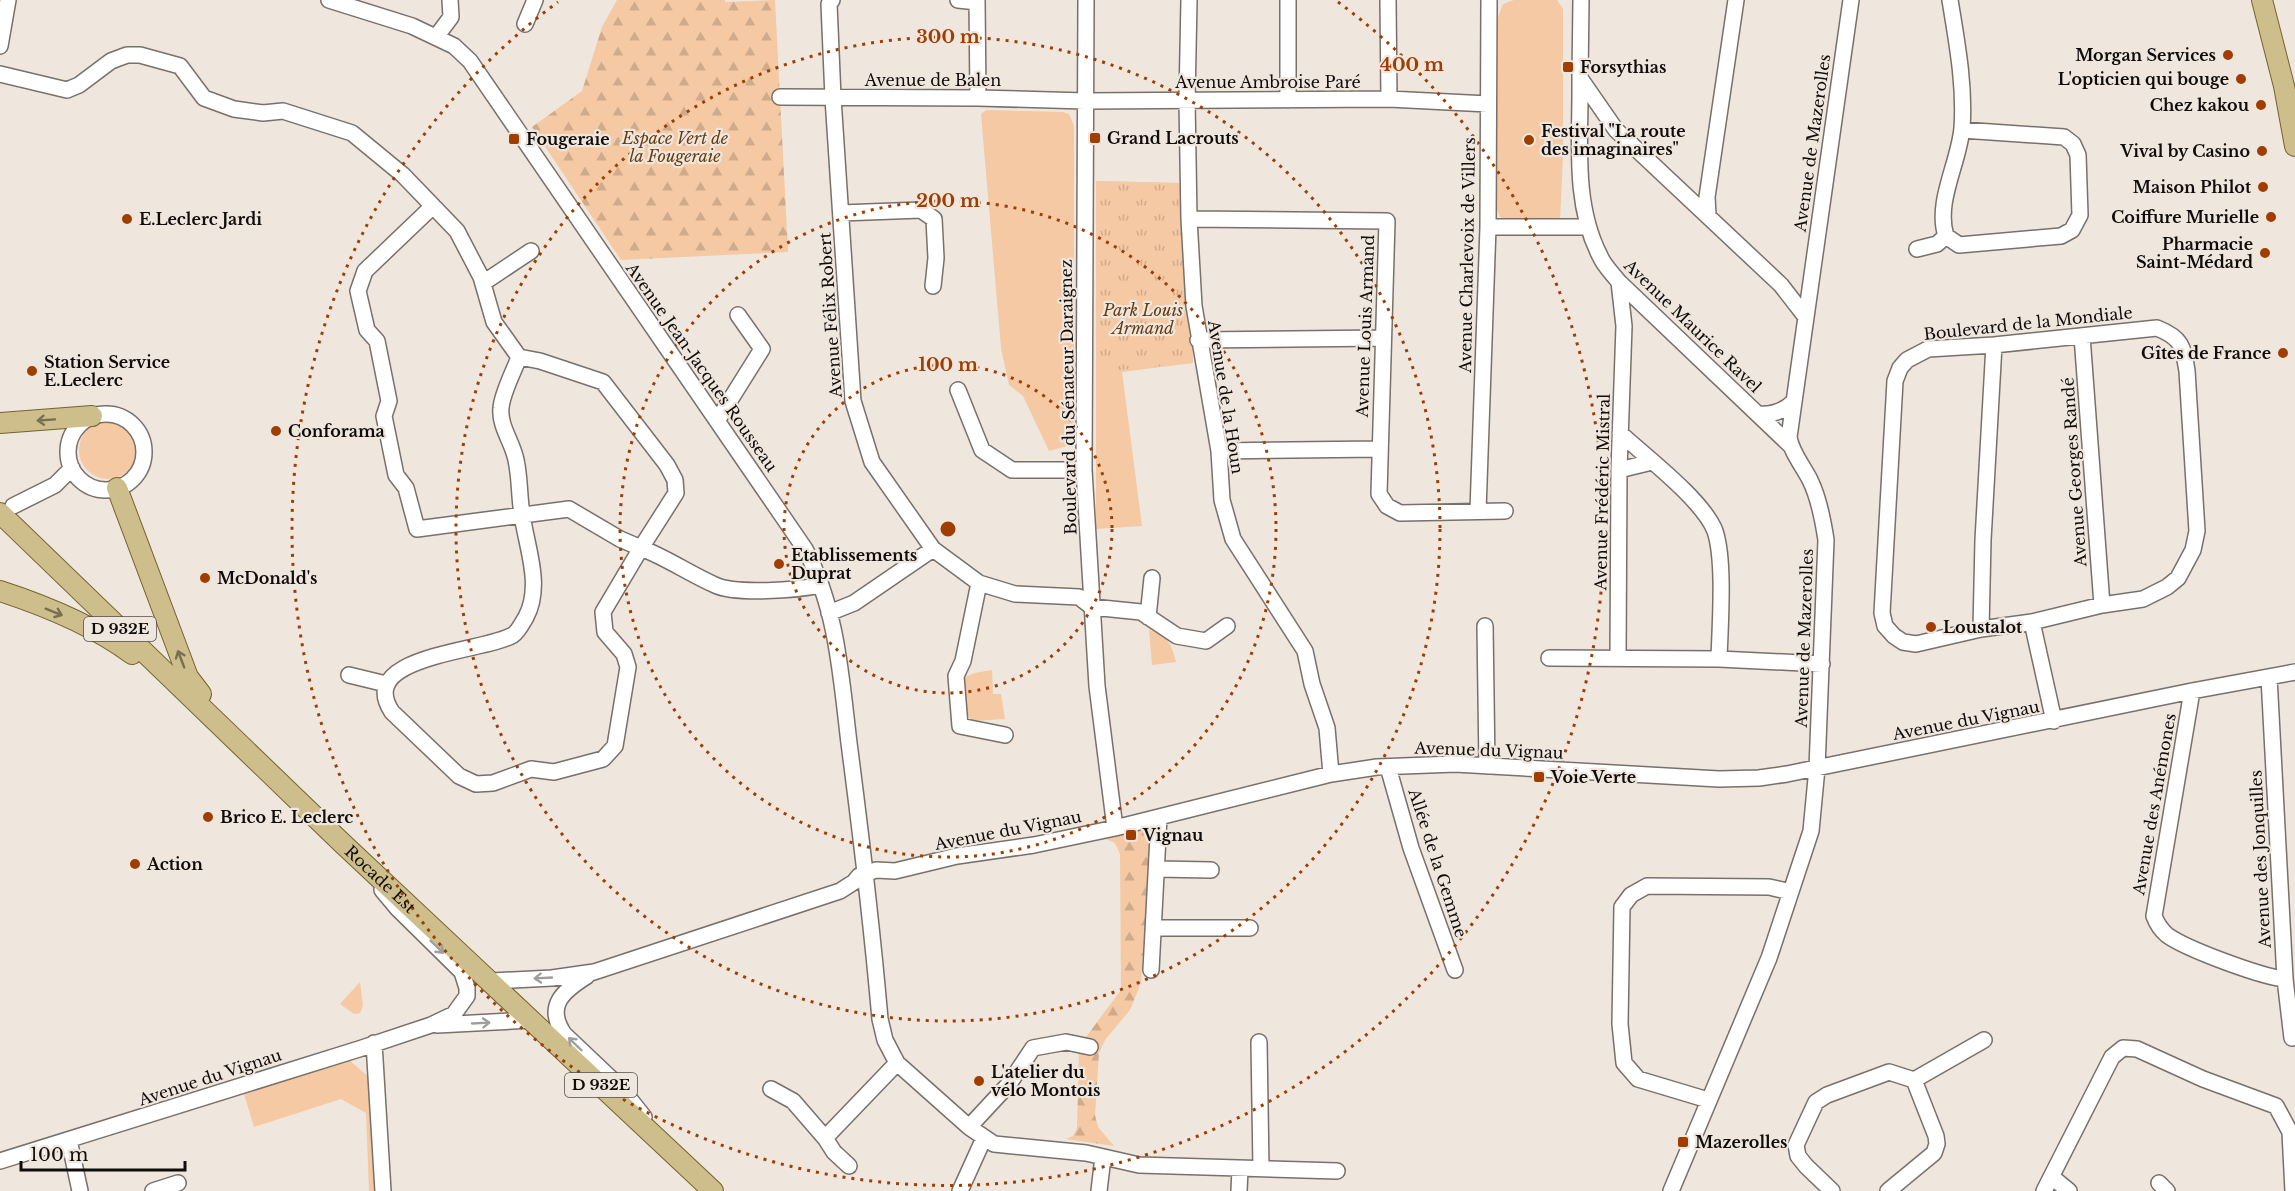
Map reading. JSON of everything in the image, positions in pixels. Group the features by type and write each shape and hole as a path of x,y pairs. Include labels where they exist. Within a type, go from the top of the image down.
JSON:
{"main road":[{"path":"2262,0 2284,86 2295,146"},
{"path":"0,423 92,416"},
{"path":"117,488 192,685 301,791 335,835"},
{"name":"Rocade Est","path":"6,510 240,744 713,1191"},
{"path":"0,591 82,623 114,641 213,727 240,744"}],"street":[{"name":"Avenue Jean-Jacques Rousseau","path":"329,0 412,26 454,46 470,62 805,549 815,567 829,613 839,662 866,872 880,1019 885,1040 897,1063"},
{"path":"436,37 451,17 450,0"},
{"path":"525,24 535,0"},
{"name":"Avenue Félix Robert","path":"832,0 829,4 833,98 853,401 872,462 933,549 979,583 1015,594 1079,597 1092,607 1141,612 1177,636 1206,641 1227,626"},
{"path":"958,0 977,1 978,98"},
{"name":"Boulevard du Sénateur Daraignez","path":"1086,0 1084,470 1097,686 1115,828"},
{"name":"Avenue de la Houn","path":"1189,0 1187,100 1189,219 1194,306 1198,340 1219,451 1222,500 1233,539 1305,651 1312,684 1327,728 1331,774"},
{"path":"1287,100 1288,0"},
{"path":"1388,0 1389,99"},
{"name":"Avenue Charlevoix de Villers","path":"1478,511 1488,227 1489,0"},
{"name":"Avenue Maurice Ravel","path":"1581,0 1581,195 1587,227 1600,258 1619,282 1790,445"},
{"path":"1708,215 1707,197 1736,0"},
{"name":"Avenue de Mazerolles","path":"1671,1191 1769,958 1811,831 1818,768 1826,540 1811,483 1790,445 1793,402 1851,0"},
{"path":"1950,0 1962,72 1962,130 1942,218 1946,236 1959,245 2061,236 2072,230 2080,215 2078,155 2073,144 2064,137 1962,130"},
{"path":"0,46 5,4"},
{"path":"0,74 67,90 79,85 111,61 127,55 140,55 180,66 204,98 234,109 263,113 283,111 352,133 403,175 457,231 483,283 494,322 519,357 540,360 603,382 667,465 675,480 676,493 603,612 605,632 624,654 628,667 615,746 603,759 554,772 531,769 493,783 476,784 459,776 392,712 386,698 386,684 396,672 408,665 492,643 514,634 527,615 534,586 522,516 516,459 502,424 501,408 519,357"},
{"path":"1580,78 1616,130 1781,285 1805,316"},
{"name":"Avenue de Balen","path":"780,97 1085,101"},
{"name":"Avenue Ambroise Paré","path":"1085,101 1389,99 1488,104"},
{"path":"1680,190 1698,187 1709,182"},
{"path":"433,206 365,272 358,291 367,330 377,341 389,401 384,416 396,475 406,488 417,529 569,509 620,539 660,555 718,587 762,591 805,589 821,585"},
{"path":"841,213 921,210 934,219 936,258 933,286"},
{"name":"Avenue Louis Armand","path":"1189,219 1387,221 1379,494 1387,506 1400,513 1478,511"},
{"path":"1488,227 1587,227"},
{"path":"1917,249 1937,244 1946,236"},
{"path":"483,283 531,251"},
{"path":"1781,285 1790,288 1810,281"},
{"name":"Avenue Frédéric Mistral","path":"1618,658 1619,470 1624,326 1619,282"},
{"path":"1624,326 1638,315 1653,314"},
{"path":"717,421 762,349 738,315"},
{"name":"Boulevard de la Mondiale","path":"2157,328 2171,333 2178,339 2183,350 2187,371 2197,531 2193,550 2178,578 2166,587 2143,598 1916,644 1903,642 1885,626 1882,613 1895,381 1900,368 1907,360 1928,350 2082,336 2157,328"},
{"name":"Avenue Georges Randé","path":"2082,336 2102,605"},
{"path":"1198,340 1383,338"},
{"path":"1981,629 1983,540 1994,345"},
{"path":"958,390 982,450 1012,470 1084,470"},
{"path":"1758,414 1776,413 1793,402"},
{"path":"102,414 122,417 131,423 141,438 144,454 138,474 129,483 117,488 99,489 82,481 72,468 69,448 71,438 76,429 92,416 102,414"},
{"path":"1620,433 1701,506 1714,531 1720,559 1719,659"},
{"path":"1219,451 1379,449"},
{"path":"1619,470 1652,462"},
{"path":"56,485 72,468"},
{"path":"6,510 56,485 82,481"},
{"path":"1478,511 1505,511"},
{"path":"829,613 854,603 933,549"},
{"path":"1148,617 1152,578"},
{"path":"979,583 963,661 956,676 960,726 1005,735"},
{"path":"2032,622 2054,721"},
{"path":"1485,626 1487,766"},
{"path":"1549,658 1719,659 1822,664"},
{"name":"Avenue du Vignau","path":"866,872 895,871 957,856 1034,846 1331,774 1429,764 1719,779 1759,778 2295,672"},
{"path":"349,675 386,684"},
{"name":"Avenue des Jonquilles","path":"2269,677 2285,979 2292,1038"},
{"name":"Avenue des Anémones","path":"2192,691 2154,916 2158,926 2169,936 2211,956 2269,978 2285,979"},
{"name":"Allée de la Gemme","path":"1388,767 1411,848 1455,970"},
{"path":"1151,970 1159,817"},
{"path":"335,835 397,908 462,972 468,988 463,1004 454,1014 431,1025"},
{"path":"1157,869 1211,870"},
{"path":"492,981 552,978 594,972 840,891 866,872"},
{"path":"1708,1100 1638,1079 1624,1064 1620,1024 1623,907 1631,895 1647,886 1769,887 1791,892"},
{"path":"1154,928 1250,928"},
{"path":"594,972 563,993 556,1010 559,1026 564,1034 621,1088 670,1150"},
{"path":"431,1025 531,1020"},
{"name":"Avenue du Vignau","path":"0,1161 431,1025"},
{"path":"1832,1191 1798,1156 1796,1145 1816,1102 1827,1095 1889,1072 1914,1080 1983,1040"},
{"path":"969,1127 1009,1084 1033,1048 1066,1042 1090,1047"},
{"path":"1259,1042 1261,1169"},
{"path":"374,1043 383,1191"},
{"path":"2044,1191 2112,1057 2123,1048 2137,1049 2203,1079 2276,1106 2290,1132 2293,1191"},
{"path":"825,1138 897,1063 969,1127 994,1144 1103,1156 1139,1165 1337,1172"},
{"path":"1888,1191 1934,1153 1937,1144 1933,1125 1914,1080"},
{"path":"771,1089 793,1101 834,1152 849,1166"},
{"path":"960,1191 984,1138"},
{"path":"69,1140 80,1191"},
{"path":"1099,1191 1103,1156"},
{"path":"1239,1191 1240,1169"},
{"path":"2052,1177 2069,1191"},
{"path":"153,1191 178,1183"}],"green space":[{"name":"Espace Vert de la Fougeraie","path":"617,0 725,0 725,2 775,0 788,252 621,260 532,127 582,91 602,27"},
{"path":"1514,0 1557,0 1563,9 1563,156 1560,221 1515,223 1500,217 1496,207 1497,20 1503,4"},
{"path":"986,110 1063,112 1069,114 1074,126 1074,444 1049,451 1023,396 1009,385 1001,348 981,114"},
{"name":"Park Louis Armand","path":"1096,181 1179,183 1193,363 1122,372 1142,526 1096,529"},
{"name":"Park Louis Armand","path":"1096,181 1179,183 1193,363 1096,372"},
{"path":"108,421 119,423 132,434 137,450 135,461 124,474 108,479 97,477 84,466 79,450 81,439 92,426"},
{"path":"1149,630 1160,634 1168,641 1176,662 1152,665"},
{"path":"992,670 993,694 1001,694 1005,719 973,721 962,701 965,677"},
{"path":"1152,826 1141,983 1130,1010 1105,1040 1099,1053 1095,1115 1098,1127 1114,1146 1066,1139 1073,1136 1077,1128 1079,1050 1083,1041 1121,990 1120,854 1115,843 1106,839"},
{"path":"360,982 363,1006 360,1013 354,1014 340,1004"},
{"path":"350,1061 368,1076 375,1191 369,1191 366,1113 341,1099 254,1127 244,1094"}],"place":[{"name":"Morgan Services","path":"2228,55"},
{"name":"Forsythias","path":"1568,67"},
{"name":"L'opticien qui bouge","path":"2241,79"},
{"name":"Chez kakou","path":"2261,105"},
{"name":"Grand Lacrouts","path":"1095,138"},
{"name":"Fougeraie","path":"514,139"},
{"name":"Festival \"La route des imaginaires\"","path":"1529,140"},
{"name":"Vival by Casino","path":"2262,151"},
{"name":"Maison Philot","path":"2263,187"},
{"name":"Coiffure Murielle","path":"2271,217"},
{"name":"E.Leclerc Jardi","path":"127,219"},
{"name":"Pharmacie Saint-Médard","path":"2265,253"},
{"name":"Gîtes de France","path":"2283,353"},
{"name":"Station Service E.Leclerc","path":"32,371"},
{"name":"Conforama","path":"276,431"},
{"name":"Etablissements Duprat","path":"779,564"},
{"name":"McDonald's","path":"205,578"},
{"name":"Loustalot","path":"1931,627"},
{"name":"Voie Verte","path":"1539,777"},
{"name":"Brico E. Leclerc","path":"208,817"},
{"name":"Vignau","path":"1131,835"},
{"name":"Action","path":"135,864"},
{"name":"L'atelier du vélo Montois","path":"979,1081"},
{"name":"Mazerolles","path":"1683,1142"}]}
